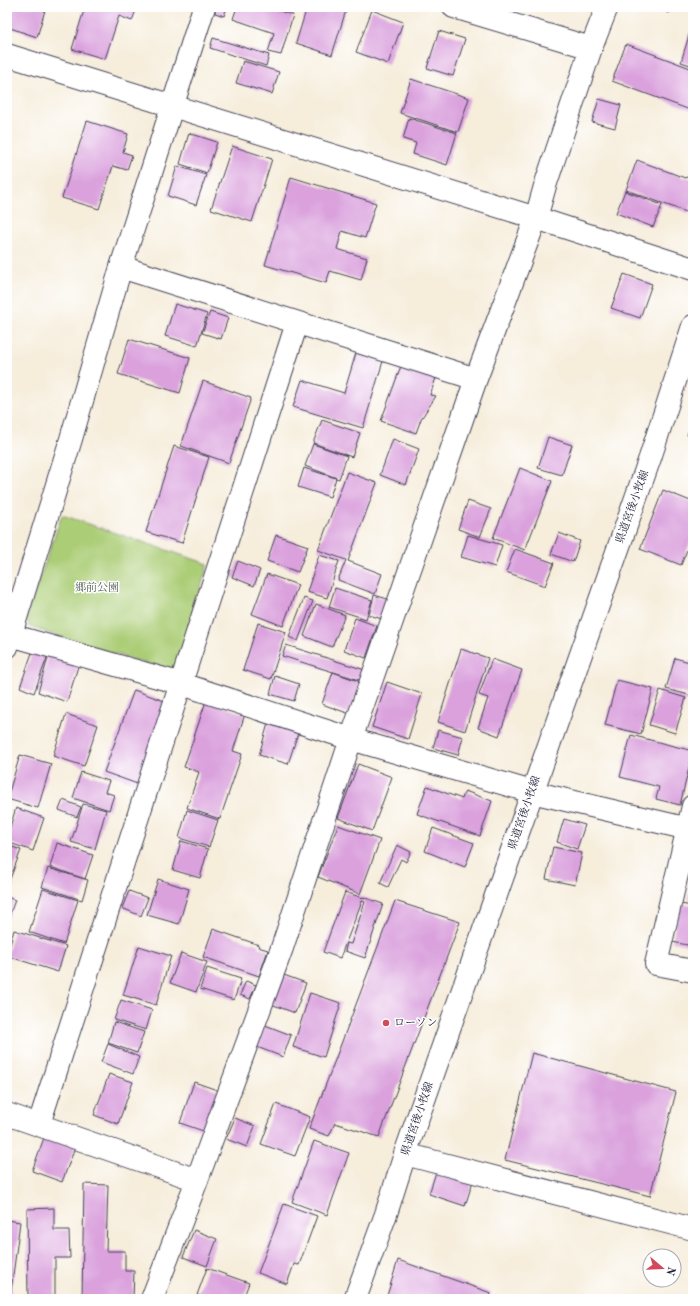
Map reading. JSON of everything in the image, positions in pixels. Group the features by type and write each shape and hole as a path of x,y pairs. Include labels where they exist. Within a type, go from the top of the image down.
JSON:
{"street":[{"path":"204,7 121,267 71,439 8,639 182,684 351,739 532,792 691,829"},
{"path":"455,7 591,48"},
{"path":"152,1299 282,948 351,739 476,379 536,218 545,186 591,48 607,7"},
{"path":"7,55 536,218 693,269"},
{"path":"121,267 476,379"},
{"path":"40,1124 297,323"},
{"name":"県道宮後小牧線","path":"355,1299 650,458 693,326"},
{"path":"693,806 691,829 656,964 693,971"},
{"path":"7,1114 40,1124 197,1180"},
{"path":"406,1154 693,1229"}],"green space":[{"name":"郷前公園","path":"62,515 208,564 178,662 169,671 30,627 26,617"}],"building":[{"path":"7,7 46,7 37,37 7,27"},
{"path":"85,7 137,7 132,21 119,16 105,59 72,49"},
{"path":"216,7 227,7 224,16 215,13"},
{"path":"237,7 266,7 293,15 281,55 268,52 274,33 233,19"},
{"path":"307,7 347,7 332,55 296,43"},
{"path":"653,7 671,7 669,13"},
{"path":"372,10 403,22 388,64 356,52"},
{"path":"439,31 465,39 453,76 427,68"},
{"path":"690,32 693,33 693,66 681,62"},
{"path":"213,38 269,55 266,66 210,48"},
{"path":"626,44 693,69 693,111 612,81"},
{"path":"243,61 279,72 272,94 236,83"},
{"path":"411,79 469,98 458,132 400,113"},
{"path":"599,99 621,105 615,128 592,122"},
{"path":"409,118 457,133 447,165 413,154 416,143 403,139"},
{"path":"87,121 128,134 123,152 132,155 127,170 113,166 99,209 62,198"},
{"path":"189,133 217,142 207,173 180,164"},
{"path":"232,146 272,159 252,222 211,209"},
{"path":"637,160 685,178 693,179 693,202 689,213 626,190"},
{"path":"177,166 206,175 196,205 168,196"},
{"path":"291,177 376,203 365,238 342,231 337,249 367,258 361,280 330,271 326,283 265,265"},
{"path":"625,191 662,205 653,227 616,213"},
{"path":"624,274 652,284 640,318 611,308"},
{"path":"175,304 207,314 197,346 165,336"},
{"path":"210,312 228,318 221,339 202,333"},
{"path":"129,339 190,358 180,393 118,374"},
{"path":"356,353 383,361 363,428 293,407 302,380 344,393"},
{"path":"401,366 436,378 430,395 436,396 421,419 416,433 381,421"},
{"path":"203,381 251,398 229,463 181,446"},
{"path":"693,417 693,437 687,435"},
{"path":"322,420 360,433 352,457 313,443"},
{"path":"548,437 572,445 562,475 538,468"},
{"path":"393,439 419,449 406,485 380,475"},
{"path":"313,444 347,456 339,479 305,466"},
{"path":"174,446 209,457 182,543 146,532"},
{"path":"304,468 336,478 330,497 298,487"},
{"path":"520,468 552,481 525,550 493,538"},
{"path":"347,472 377,483 348,561 382,574 375,594 338,580 346,560 318,550"},
{"path":"663,490 693,502 693,535 681,565 640,549"},
{"path":"468,501 491,509 480,537 458,529"},
{"path":"559,533 580,541 573,562 551,554"},
{"path":"276,535 308,546 298,572 267,561"},
{"path":"468,535 502,545 495,567 461,557"},
{"path":"515,549 554,563 545,586 506,572"},
{"path":"319,555 339,561 327,598 307,592"},
{"path":"238,561 260,570 254,586 232,577"},
{"path":"267,574 298,585 283,626 252,614"},
{"path":"335,588 372,600 366,619 329,607"},
{"path":"374,595 391,600 385,620 369,615"},
{"path":"304,598 313,601 298,641 289,637"},
{"path":"316,604 345,615 332,647 304,636"},
{"path":"355,618 377,626 366,658 344,650"},
{"path":"258,623 286,632 271,679 243,670"},
{"path":"286,645 365,670 362,681 282,656"},
{"path":"461,649 488,658 465,731 438,722"},
{"path":"33,650 48,655 34,693 20,687"},
{"path":"50,651 80,660 67,702 38,692"},
{"path":"675,658 693,663 693,696 666,689"},
{"path":"492,659 522,670 499,736 478,728 488,698 479,695"},
{"path":"333,672 361,682 350,714 322,704"},
{"path":"275,676 299,684 294,701 270,694"},
{"path":"617,680 653,689 641,734 605,725"},
{"path":"387,682 422,694 408,739 372,727"},
{"path":"134,690 167,702 143,786 104,772"},
{"path":"660,690 686,698 675,733 649,725"},
{"path":"206,701 245,714 233,751 242,754 220,819 187,808 199,772 184,767"},
{"path":"66,714 98,725 84,766 53,756"},
{"path":"269,720 299,730 288,764 259,755"},
{"path":"438,730 463,737 458,755 433,748"},
{"path":"631,735 693,751 680,805 656,799 659,787 620,777"},
{"path":"20,755 51,764 38,808 7,799"},
{"path":"358,764 392,777 372,831 338,818"},
{"path":"81,772 109,781 105,792 114,795 109,810 73,798"},
{"path":"427,786 462,799 465,791 492,801 480,836 417,814"},
{"path":"63,800 81,807 77,817 59,810"},
{"path":"83,804 106,810 95,849 71,842"},
{"path":"16,808 44,818 33,851 7,842 7,836"},
{"path":"187,810 218,820 209,847 179,838"},
{"path":"564,819 585,825 577,849 557,842"},
{"path":"338,825 380,840 360,894 318,877"},
{"path":"433,828 474,843 465,867 425,851"},
{"path":"181,841 208,849 200,878 173,870"},
{"path":"57,843 93,855 85,879 50,867"},
{"path":"7,845 21,850 7,887"},
{"path":"397,845 411,852 406,862 401,859 388,887 380,883"},
{"path":"553,847 582,853 575,885 546,879"},
{"path":"48,868 88,880 82,900 42,887"},
{"path":"158,879 189,889 179,924 147,915"},
{"path":"693,883 693,899 688,898"},
{"path":"43,889 78,900 64,944 29,932"},
{"path":"129,891 148,898 141,916 122,908"},
{"path":"345,892 383,904 365,958 345,951 347,943 351,944 365,902 362,901 340,958 323,952"},
{"path":"7,897 15,900 7,922"},
{"name":"ローソン","path":"395,901 460,922 379,1137 335,1123 329,1136 309,1129"},
{"path":"680,904 693,906 693,946 672,942"},
{"path":"213,929 259,945 258,947 268,950 259,976 203,957"},
{"path":"14,930 66,946 58,972 7,956"},
{"path":"139,946 171,956 156,1005 123,995"},
{"path":"181,953 207,962 196,992 170,983"},
{"path":"207,968 241,979 234,1000 200,989"},
{"path":"281,974 306,983 295,1013 271,1004"},
{"path":"246,981 256,985 250,999 240,995"},
{"path":"310,993 341,1003 324,1057 293,1047"},
{"path":"121,1000 152,1010 146,1030 114,1020"},
{"path":"114,1022 144,1032 137,1053 108,1043"},
{"path":"265,1025 291,1035 283,1057 257,1047"},
{"path":"108,1044 139,1057 133,1074 101,1062"},
{"path":"532,1053 676,1092 650,1196 505,1160"},
{"path":"109,1074 133,1082 118,1124 94,1115"},
{"path":"194,1082 220,1091 206,1132 180,1123"},
{"path":"276,1104 310,1117 295,1156 261,1144"},
{"path":"235,1118 255,1126 247,1147 226,1139"},
{"path":"45,1135 76,1145 62,1182 32,1171"},
{"path":"314,1141 349,1153 327,1215 292,1202"},
{"path":"437,1169 473,1181 465,1206 429,1194"},
{"path":"84,1184 108,1185 106,1251 125,1251 125,1271 134,1271 133,1299 82,1299"},
{"path":"284,1204 317,1216 299,1265 294,1264 287,1284 258,1273"},
{"path":"54,1208 54,1230 69,1230 70,1258 55,1258 55,1299 28,1299 27,1209"},
{"path":"7,1220 20,1222 10,1299 7,1299"},
{"path":"194,1230 217,1239 207,1266 183,1257"},
{"path":"398,1260 491,1293 489,1299 386,1299"},
{"path":"207,1268 249,1283 243,1299 208,1299 197,1295"}],"place":[{"name":"ローソン","path":"386,1023"}]}
